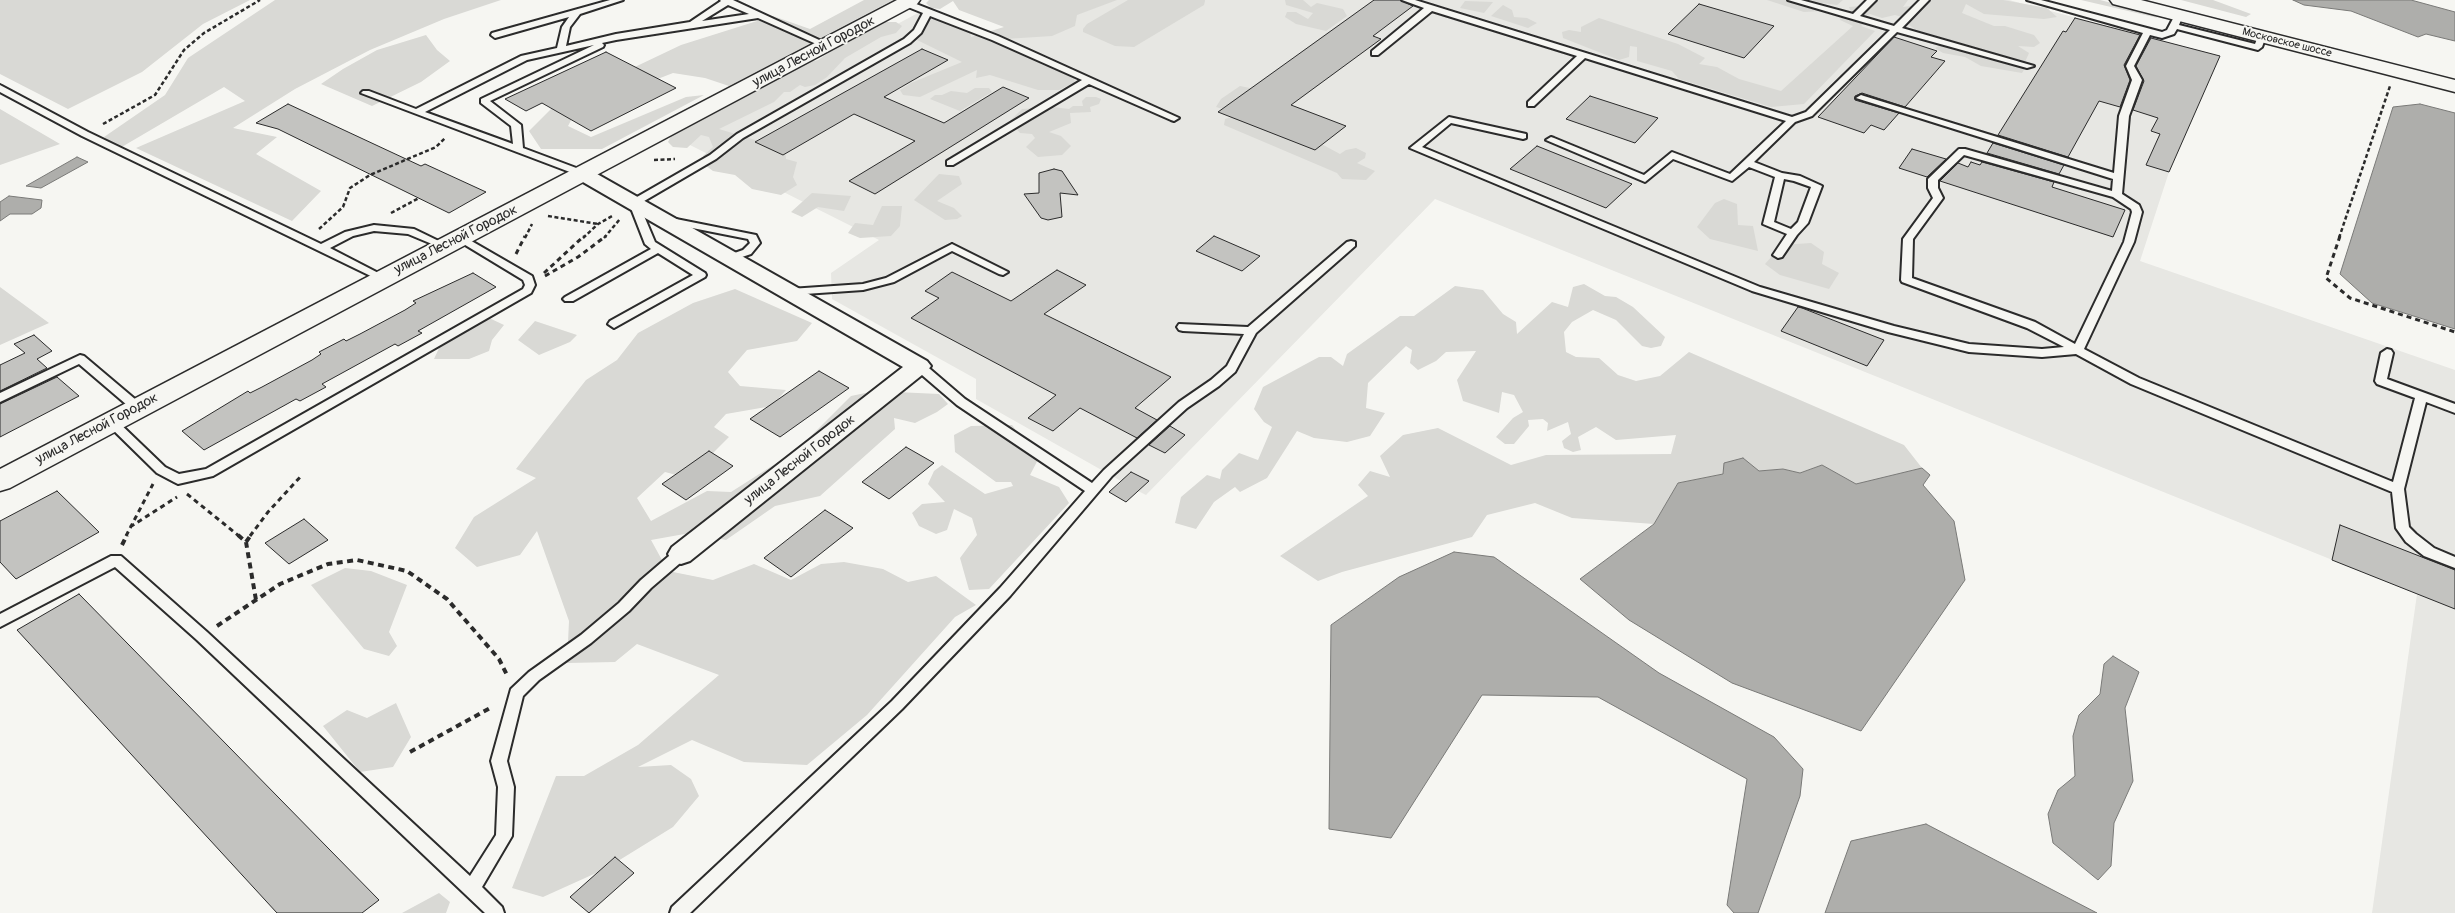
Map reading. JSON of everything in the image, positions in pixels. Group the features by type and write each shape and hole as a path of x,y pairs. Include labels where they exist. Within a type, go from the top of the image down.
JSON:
{"street":[{"name":"Московское шоссе","path":"2119,0 2177,20 2262,36 2455,86"},
{"name":"Московское шоссе","path":"2154,0 2455,76"},
{"name":"улица Лесной Городок","path":"0,481 826,45 915,5"},
{"path":"583,174 920,366"},
{"name":"улица Лесной Городок","path":"681,554 920,366"}],"lane":[{"path":"495,35 620,0"},
{"path":"689,25 727,0 826,45"},
{"path":"1406,0 1792,120"},
{"path":"1792,0 2030,66"},
{"path":"1855,17 1872,0"},
{"path":"1550,140 1645,179 1672,155 1732,178 1792,120 1809,114 1925,0"},
{"path":"2031,0 2162,35 2171,32 2177,20"},
{"path":"614,324 701,275 650,244 634,203 713,157 740,136 907,41 918,31 915,5 995,38 1174,118"},
{"path":"1375,53 1430,8"},
{"path":"561,48 566,27 576,12"},
{"path":"416,112 524,58 561,48 616,37 759,15"},
{"path":"2117,195 2124,116 2137,80 2130,66 2148,31"},
{"path":"518,150 516,126 484,101 616,37"},
{"path":"1531,104 1582,56"},
{"path":"950,163 1088,80"},
{"path":"0,88 85,134 383,278"},
{"path":"366,93 583,174"},
{"path":"1862,98 2118,178"},
{"path":"1523,136 1450,120 1415,148 1756,289 1969,348 2042,353 2078,350"},
{"path":"2078,350 2128,242 2137,212 2135,207 2117,195 1962,151 1950,165 1939,171 1933,179 1932,188 1938,198 1908,239 1906,280 2031,325 2135,381 2398,488"},
{"path":"1747,163 1780,176 1796,178 1817,186 1803,223 1792,233 1778,255"},
{"path":"1780,176 1768,224 1792,233"},
{"path":"662,220 752,237 756,243 747,252 730,258"},
{"path":"111,422 161,470 178,479 208,473 527,291 530,285 528,278 510,266 452,242 410,231 374,228 349,234 322,248"},
{"path":"678,913 897,704 1005,592 1108,473 1183,405 1215,383 1230,369 1242,351 1251,331 1351,244"},
{"path":"790,292 863,287 890,280 952,247 1003,272"},
{"path":"569,299 658,249"},
{"path":"1183,327 1251,331"},
{"path":"2387,353 2381,381 2455,409"},
{"path":"0,398 80,359 138,408"},
{"path":"920,366 961,402 1093,490"},
{"path":"2421,397 2398,488 2403,528 2411,538 2429,552 2455,563"},
{"path":"472,888 504,836 506,787 499,761 516,693 534,676 586,639 624,607 646,584 681,554"},
{"path":"0,621 116,560 202,636 472,888 496,913"}],"path":[{"path":"85,134 155,95 171,68 197,38 228,17 260,0"},
{"path":"2391,83 2326,278 2350,298 2455,332"},
{"path":"305,241 343,207 350,188 370,175 436,147 456,127"},
{"path":"645,160 713,157"},
{"path":"374,228 390,214 419,198"},
{"path":"530,285 598,224 634,203"},
{"path":"530,285 578,257 605,237 634,203"},
{"path":"546,216 598,224"},
{"path":"510,266 533,223"},
{"path":"116,560 130,527 161,470"},
{"path":"130,527 184,492 208,473"},
{"path":"246,542 268,512 302,475"},
{"path":"184,492 246,542 256,600"},
{"path":"202,636 280,584 328,564 357,560 408,571 447,599 499,659 516,693 410,752"}],"shaded area":[{"path":"0,0 250,0 203,24 142,72 68,109 0,74"},
{"path":"275,0 501,0 444,19 370,50 295,89 233,128 277,137 256,154 321,191 292,221 136,148 245,101 224,87 120,148 104,137 165,95 188,58"},
{"path":"864,0 893,0 729,86 705,78 673,73 576,111 568,126 591,137 686,97 704,95 602,149 541,149 529,131 555,105 681,45 773,16 810,29"},
{"path":"929,0 1117,0 1077,15 1075,26 1052,36 1005,39 1025,48 1042,65 1058,68 1073,74 1075,82 1059,90 1038,90 990,75 976,78 977,70 920,97 903,95 900,90 911,83 962,62 915,39 928,20 948,17 969,26 971,37 1004,27 959,10 953,1 940,9 931,8 926,3"},
{"path":"1057,0 2009,0 2220,56 2169,172 2140,261 2455,370 2455,913 2372,913 2417,594 1435,199 1146,495 1138,491 1126,502 1109,492 1121,481 976,399 976,379 832,299 831,273 879,240 680,140 918,13 990,41"},
{"path":"1128,0 1205,1 1204,5 1134,47 1115,46 1083,32 1087,24"},
{"path":"1285,0 1303,0 1311,7 1317,3 1343,9 1347,16 1326,31 1296,24 1285,17 1287,12 1296,12 1308,19 1313,13 1286,5"},
{"path":"1767,0 1843,0 1837,5 1822,3 1821,11 1804,12"},
{"path":"1868,0 1908,0 1903,7 1925,4 1923,0 2003,0 2047,8 2057,17 2044,19 1984,14 1966,4 1962,13 1994,26 2005,26 2034,35 2040,43 2034,47 2018,46 2029,53 2025,62 1916,30 1909,25 1909,19 1895,15 1882,18 1870,14 1866,16 1869,21 1861,26 1875,31 1804,104 1771,107 1679,79 1672,71 1637,61 1637,47 1630,46 1629,57 1619,60 1563,38 1562,32 1569,30 1581,32 1581,27 1599,18 1678,44 1705,58 1699,64 1717,67 1739,79 1781,91 1853,26 1840,20 1841,16 1852,14 1849,7 1861,6"},
{"path":"2081,0 2100,0 2147,12 2158,18"},
{"path":"2181,0 2213,0 2251,14 2246,17"},
{"path":"2293,0 2411,0 2455,12 2455,41 2426,34 2418,37 2351,11 2304,5"},
{"path":"1465,1 1493,2 1484,13 1460,8"},
{"path":"1503,5 1512,10 1514,17 1527,18 1537,23 1528,28 1491,16"},
{"path":"884,22 896,22 902,26 896,33 881,37 845,58 827,77 815,85 805,87 800,85 790,92 784,92 774,102 719,129 785,149 786,159 797,162 793,177 797,185 781,195 752,189 735,175 713,171 705,165 703,156 713,147 709,137 701,135 687,148 673,147 668,142 671,136 725,102 758,88 809,62 818,60 837,47"},
{"path":"426,35 437,50 450,61 421,82 372,106 321,84 377,50"},
{"path":"1941,45 1955,46 1968,53 1986,52 2018,61 2025,68 2022,73 1981,66 1965,57 1943,53 1935,48"},
{"path":"1240,86 1255,89 1226,110 1216,107 1221,99"},
{"path":"975,88 989,88 992,92 960,111 930,99 935,95 942,95 951,91 967,93"},
{"path":"1086,97 1101,99 1099,104 1090,107 1091,112 1070,113 1071,123 1049,132 1061,136 1071,146 1062,155 1038,157 1026,147 1035,138 1032,134 1020,133 1010,121 1022,109 1053,107 1069,109 1073,106 1083,106 1082,101"},
{"path":"2420,104 2455,113 2455,329 2372,303 2340,274 2393,107"},
{"path":"0,109 60,144 0,165"},
{"path":"1242,114 1314,140 1340,154 1346,150 1356,148 1366,153 1365,158 1357,163 1375,171 1366,180 1342,179 1337,173 1224,125 1225,119"},
{"path":"77,157 88,162 41,188 26,186"},
{"path":"939,174 959,176 962,184 937,201 954,208 962,216 957,219 945,220 914,200"},
{"path":"812,193 851,196 844,211 818,207 802,217 791,212"},
{"path":"9,196 42,200 41,208 32,214 10,214 0,221 0,202"},
{"path":"1724,199 1737,204 1738,225 1753,226 1758,251 1710,239 1697,227 1715,203"},
{"path":"882,206 902,206 900,226 891,236 860,238 848,233 855,223 873,225"},
{"path":"1811,243 1824,252 1822,264 1839,273 1829,289 1780,275 1765,264 1782,245"},
{"path":"1584,284 1605,296 1616,297 1633,307 1665,337 1661,346 1651,348 1642,346 1616,320 1593,310 1572,322 1564,332 1566,352 1576,357 1599,358 1618,375 1636,381 1660,376 1689,352 1904,445 1922,468 1856,485 1822,465 1800,473 1783,469 1723,474 1678,483 1654,524 1572,518 1535,503 1487,515 1472,537 1342,572 1318,581 1280,556 1368,496 1358,485 1370,471 1390,477 1380,456 1403,435 1438,428 1511,465 1546,455 1671,454 1676,435 1616,440 1596,427 1578,437 1581,450 1573,452 1564,448 1562,441 1571,434 1568,422 1547,431 1548,423 1543,419 1528,420 1529,426 1514,444 1505,444 1496,437 1513,418 1523,412 1514,395 1502,392 1499,413 1463,401 1457,380 1476,351 1446,352 1436,361 1418,370 1410,363 1412,350 1406,346 1368,383 1366,408 1385,413 1370,436 1347,442 1314,438 1297,431 1267,478 1240,492 1235,487 1214,502 1196,529 1175,523 1181,497 1207,475 1220,479 1222,470 1239,453 1258,460 1272,427 1264,422 1254,409 1263,387 1319,357 1331,357 1343,366 1347,354 1400,316 1414,316 1455,286 1483,290 1503,314 1516,322 1517,334 1552,302 1568,307 1573,287"},
{"path":"0,287 49,323 0,345"},
{"path":"735,289 812,323 797,341 747,350 728,372 740,386 786,390 772,406 726,414 714,427 729,437 688,478 665,472 637,498 651,521 707,491 731,492 797,450 851,396 875,391 939,394 948,404 915,423 894,418 895,429 820,496 775,506 726,540 690,533 651,540 668,571 713,580 754,564 791,580 821,564 844,562 883,569 908,582 936,576 976,605 955,617 867,715 807,765 744,762 692,740 638,767 671,765 691,779 699,796 673,827 605,869 543,897 512,888 556,776 584,776 638,745 719,675 637,644 615,662 567,663 569,621 537,531 520,555 477,567 455,548 474,517 536,478 516,469 586,380 617,360 638,333 693,303"},
{"path":"487,317 504,325 492,340 489,351 469,359 434,359 441,344"},
{"path":"535,321 577,335 570,342 539,355 518,340"},
{"path":"1012,425 1024,441 1042,452 1030,475 1059,487 1069,503 989,589 969,590 960,558 977,535 972,518 954,509 947,530 936,534 919,526 912,513 922,504 945,502 928,484 934,471 942,465 985,494 1013,486 1011,482 996,482 955,452 954,435 971,426"},
{"path":"1743,458 1759,471 1783,469 1800,473 1822,465 1856,484 1922,468 1930,475 1923,485 1954,521 1965,580 1861,731 1732,683 1629,620 1580,579 1654,524 1678,483 1723,474 1724,463"},
{"path":"1454,552 1494,557 1659,673 1774,737 1803,769 1800,796 1758,913 1734,913 1727,905 1747,779 1598,697 1482,695 1391,838 1329,829 1331,625 1399,577"},
{"path":"345,568 371,571 407,585 389,632 397,646 389,656 364,649 311,585"},
{"path":"2113,656 2139,672 2125,708 2133,781 2114,823 2111,866 2098,880 2053,843 2048,814 2058,790 2075,776 2073,736 2079,715 2100,694 2104,664"},
{"path":"396,703 411,737 393,767 360,772 323,726 347,710 367,718"},
{"path":"1926,824 2097,913 1825,913 1851,841"},
{"path":"439,893 450,902 446,913 402,913"}],"building":[{"path":"1374,0 1400,0 1413,6 1373,36 1381,39 1291,105 1346,126 1315,150 1218,112"},
{"path":"1699,4 1774,26 1744,58 1668,34"},
{"path":"2075,18 2140,35 2124,65 2130,80 2120,107 2099,101 2068,157 1998,135 2063,31 2066,32"},
{"path":"1894,37 1937,51 1931,57 1945,61 1905,107 1862,93 1855,96 1855,100 1899,113 1884,130 1871,125 1864,133 1818,117"},
{"path":"2151,38 2220,56 2169,172 2146,165 2160,134 2151,131 2158,118 2133,110 2144,81 2136,66"},
{"path":"922,49 948,60 884,97 944,123 1003,87 1029,98 875,194 849,181 915,141 854,114 783,155 755,142"},
{"path":"606,52 676,88 591,131 542,103 526,111 505,99"},
{"path":"1590,96 1658,118 1635,143 1566,119"},
{"path":"288,104 421,166 425,164 486,192 449,213 278,129 256,123"},
{"path":"1993,143 2064,165 2059,174 1987,153"},
{"path":"1537,146 1632,184 1606,208 1510,169"},
{"path":"1912,149 1946,159 1927,177 1899,168"},
{"path":"1971,162 1980,165 1982,162 2054,182 2052,187 2125,210 2113,237 1940,181 1958,163 1968,167"},
{"path":"1054,169 1062,171 1078,195 1060,193 1062,217 1048,220 1041,218 1024,194 1039,193 1039,173"},
{"path":"1214,236 1260,256 1242,271 1196,251"},
{"path":"1057,270 1086,285 1044,314 1171,377 1135,408 1157,420 1137,438 1080,408 1053,431 1028,418 1056,395 911,318 939,298 925,291 952,272 1011,301"},
{"path":"473,273 496,287 418,331 422,333 398,346 395,344 322,384 326,387 300,401 296,399 204,450 182,431 248,391 250,393 312,360 321,354 319,352 344,339 346,341 360,334 416,303 413,301"},
{"path":"1798,307 1884,340 1867,366 1781,331"},
{"path":"34,335 52,351 37,359 47,368 0,391 0,365 25,353 14,344"},
{"path":"819,371 849,388 780,437 750,419"},
{"path":"57,377 79,396 0,437 0,404"},
{"path":"1170,426 1185,435 1165,453 1149,445"},
{"path":"906,447 934,463 889,499 862,482"},
{"path":"709,451 733,466 686,500 662,484"},
{"path":"1131,472 1149,481 1126,502 1109,492"},
{"path":"57,491 99,532 16,579 0,562 0,521"},
{"path":"825,510 853,528 791,577 764,558"},
{"path":"304,519 328,540 289,564 265,543"},
{"path":"2340,525 2455,570 2455,609 2332,560"},
{"path":"79,594 379,900 362,913 277,913 17,630"},
{"path":"615,857 634,873 589,913 570,897"}]}
